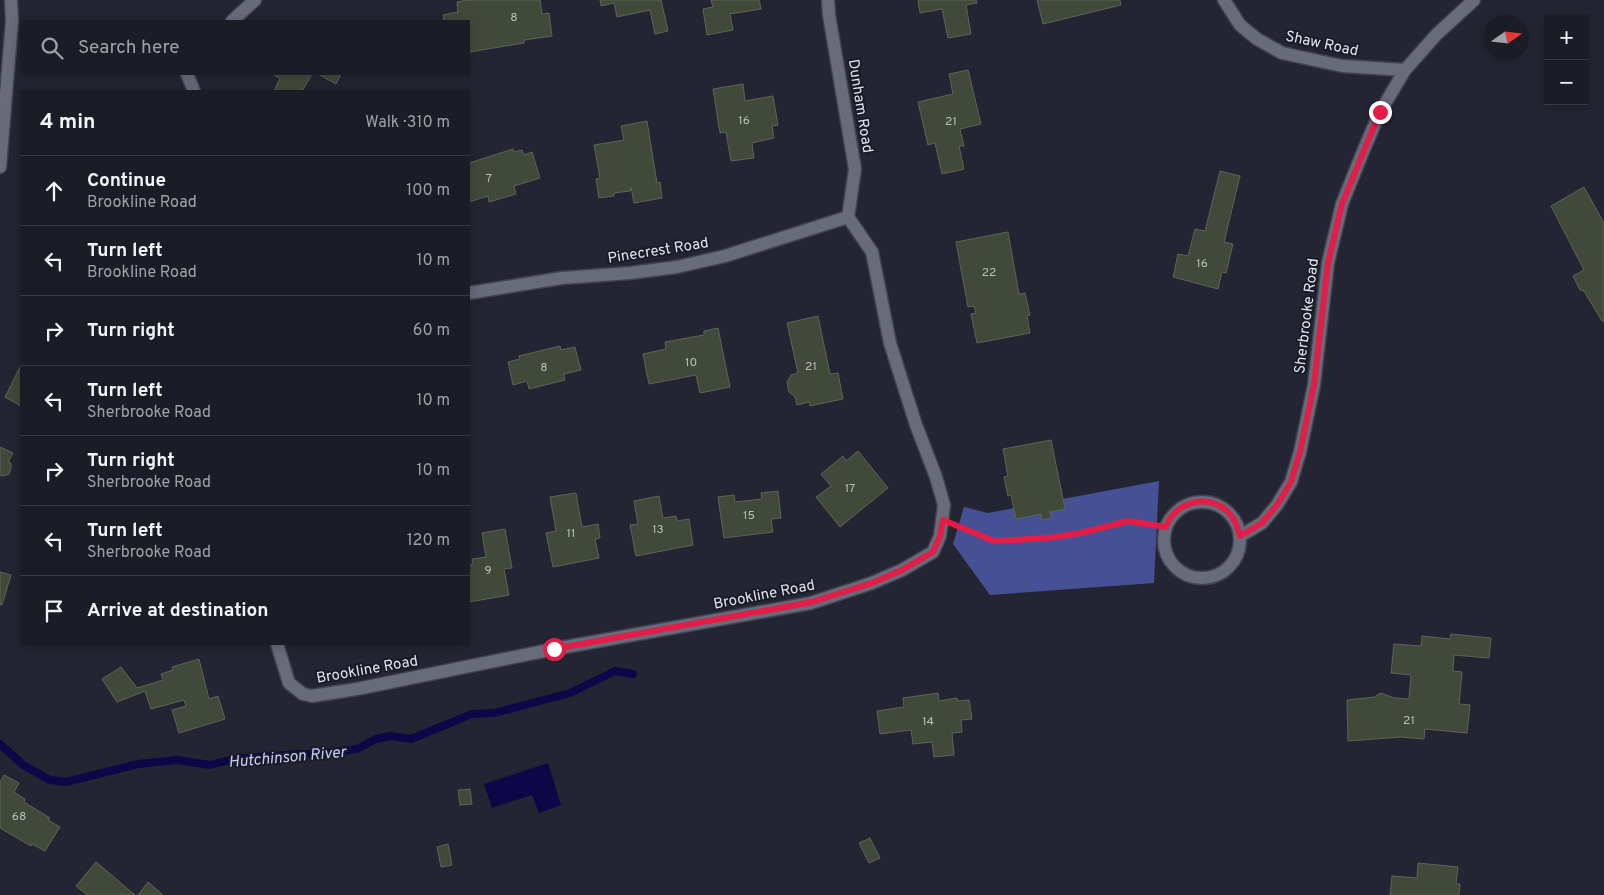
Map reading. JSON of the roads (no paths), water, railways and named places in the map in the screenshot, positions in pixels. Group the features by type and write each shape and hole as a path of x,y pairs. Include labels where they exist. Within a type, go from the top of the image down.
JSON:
{"street":[{"path":"0,167 3,90 15,52 11,0"},
{"path":"233,20 255,0"},
{"name":"Dunham Road","path":"828,0 855,169 848,217"},
{"name":"Shaw Road","path":"1224,0 1240,25 1257,39 1282,54 1342,66 1405,70"},
{"name":"Sherbrooke Road","path":"1240,536 1262,523 1277,505 1291,482 1300,452 1314,385 1328,263 1342,204 1380,112 1405,70 1436,35 1474,0"},
{"path":"187,75 194,90"},
{"name":"Pinecrest Road","path":"470,293 562,278 677,267 725,256 848,217"},
{"name":"Brookline Road","path":"278,645 290,683 303,694 312,696 812,602 872,583 902,570 933,552 940,536 944,505 890,343 872,252 848,217"},
{"path":"1203,501 1216,504 1227,511 1235,521 1240,536 1239,547 1234,560 1220,573 1202,578 1189,576 1175,567 1167,556 1163,538 1169,520 1176,511 1191,503 1203,501"}],"waterway":[{"name":"Hutchinson River","path":"0,744 23,765 50,780 66,782 138,764 177,760 210,765 233,759 314,754 357,749 376,739 390,736 411,739 472,714 494,713 570,693 615,671 633,674"}]}
